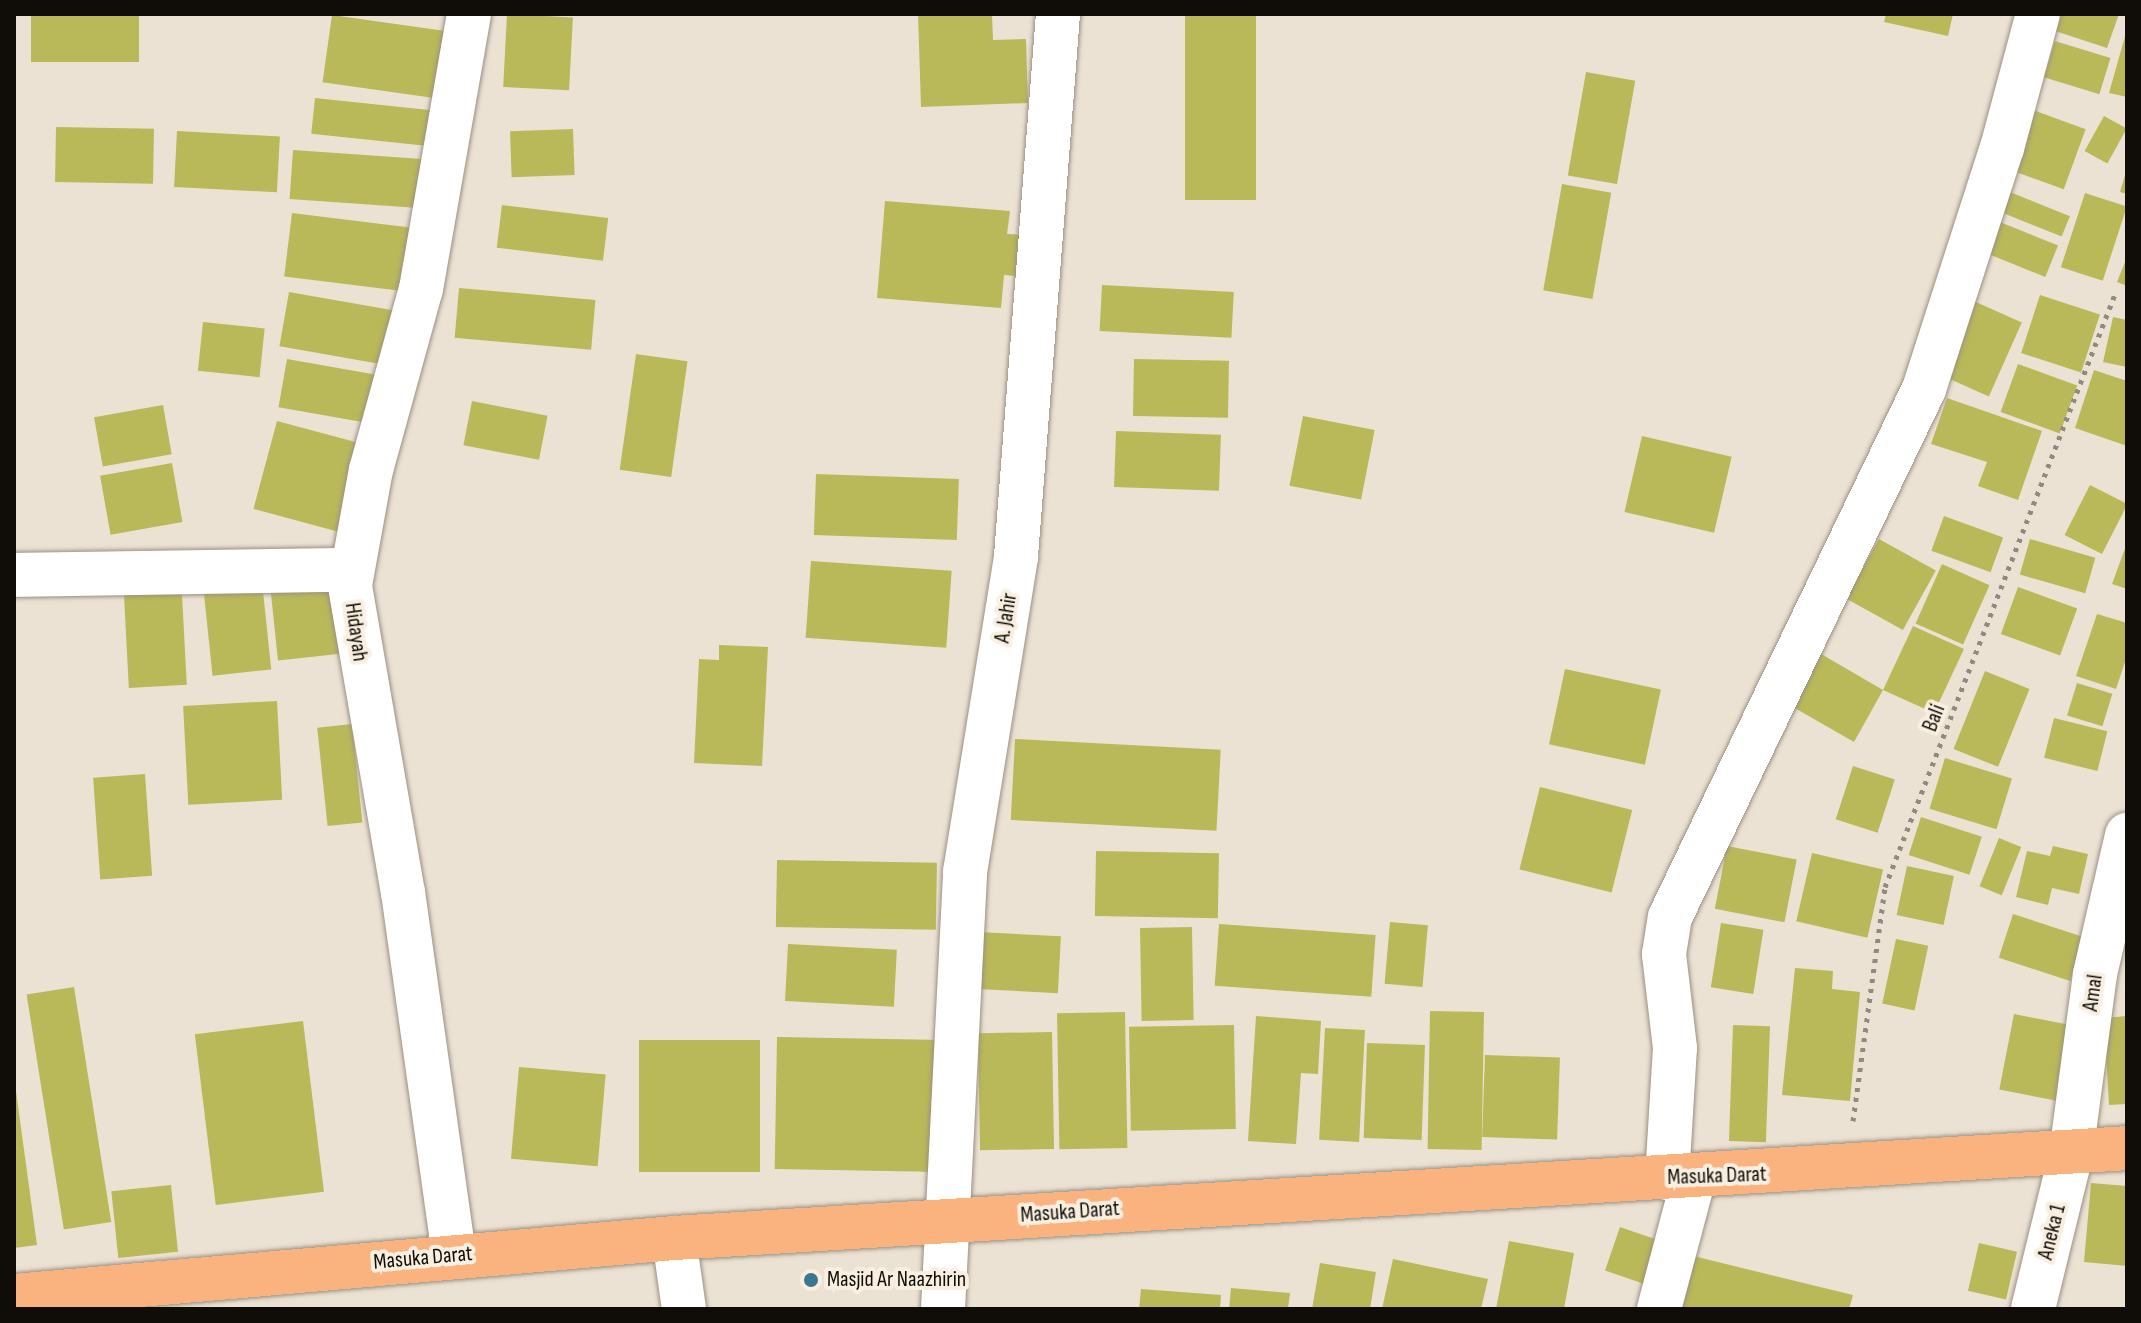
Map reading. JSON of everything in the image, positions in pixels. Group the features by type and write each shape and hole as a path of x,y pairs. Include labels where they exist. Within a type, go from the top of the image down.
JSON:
{"main road":[{"name":"Masuka Darat","path":"14,1296 674,1238 1306,1195 1847,1170 2127,1148"}],"street":[{"name":"Hidayah","path":"454,1255 403,893 351,616 350,570 371,470 421,289 469,14"},
{"name":"A. Jahir","path":"943,1309 965,872 1016,556 1058,14"},
{"path":"1659,1309 1681,1177 1675,1048 1664,954 1670,917 1924,389 2002,148 2038,14"},
{"path":"14,575 350,570"},
{"name":"Amal","path":"2071,1154 2095,974 2127,835"},
{"name":"Aneka 1","path":"2033,1309 2071,1154"},
{"path":"674,1238 684,1309"}],"path":[{"name":"Bali","path":"1847,1170 1885,887 2115,294"}],"building":[{"path":"31,14 139,14 139,62 31,62"},
{"path":"507,14 573,17 569,90 503,87"},
{"path":"918,14 992,14 993,40 1026,39 1028,103 921,107"},
{"path":"1185,14 1256,14 1256,200 1185,200"},
{"path":"1886,14 1953,14 1948,36 1884,22"},
{"path":"2041,14 2119,14 2107,48 2037,25"},
{"path":"332,15 449,31 439,99 323,82"},
{"path":"2127,29 2127,97 2109,93"},
{"path":"2055,41 2110,58 2099,94 2044,77"},
{"path":"1586,72 1635,81 1617,184 1568,175"},
{"path":"315,98 431,110 428,146 311,134"},
{"path":"2033,110 2086,129 2064,189 2011,170"},
{"path":"2104,116 2127,129 2107,164 2085,151"},
{"path":"56,127 154,129 153,184 55,182"},
{"path":"573,129 575,175 512,177 510,131"},
{"path":"177,131 280,136 277,192 174,187"},
{"path":"293,150 426,159 422,208 290,199"},
{"path":"2127,168 2127,194 2120,192"},
{"path":"1562,184 1611,193 1592,299 1543,290"},
{"path":"2005,190 2070,216 2062,237 1997,210"},
{"path":"2085,193 2127,207 2103,281 2061,267"},
{"path":"885,201 1010,211 1007,234 1030,235 1026,277 1004,275 1001,308 877,298"},
{"path":"502,205 608,218 603,261 497,248"},
{"path":"292,213 424,229 416,293 284,277"},
{"path":"1995,220 2058,245 2045,277 1982,252"},
{"path":"2127,257 2127,286 2117,282"},
{"path":"1102,285 1234,292 1231,338 1100,331"},
{"path":"459,288 595,300 591,350 455,338"},
{"path":"289,292 404,312 395,366 279,346"},
{"path":"2040,295 2100,314 2081,372 2021,353"},
{"path":"1967,298 2022,322 1989,396 1934,372"},
{"path":"2113,317 2127,320 2127,367 2103,362"},
{"path":"203,322 265,328 260,377 198,371"},
{"path":"636,354 687,361 671,477 620,470"},
{"path":"287,359 381,375 372,424 278,407"},
{"path":"1134,359 1229,361 1228,418 1133,416"},
{"path":"2018,364 2077,386 2060,433 2001,412"},
{"path":"2094,370 2127,381 2127,446 2075,428"},
{"path":"1947,398 2042,431 2018,500 1978,486 1987,462 1931,444"},
{"path":"472,401 548,416 539,460 463,445"},
{"path":"163,405 172,454 103,466 94,417"},
{"path":"1303,416 1375,430 1361,500 1289,486"},
{"path":"277,421 361,444 337,531 253,509"},
{"path":"1116,431 1221,435 1219,491 1114,487"},
{"path":"1642,436 1732,457 1714,533 1624,512"},
{"path":"172,463 182,522 111,535 100,476"},
{"path":"816,474 959,479 957,540 814,535"},
{"path":"2090,485 2127,504 2102,554 2065,535"},
{"path":"1944,516 2003,538 1991,572 1931,551"},
{"path":"1879,539 1936,571 1903,630 1846,598"},
{"path":"2030,539 2095,558 2085,593 2020,575"},
{"path":"2127,543 2127,589 2112,584"},
{"path":"811,561 952,571 946,648 806,638"},
{"path":"1942,564 1990,585 1963,645 1916,623"},
{"path":"261,572 271,669 213,676 202,578"},
{"path":"181,575 187,685 129,688 123,578"},
{"path":"335,581 343,654 278,660 270,588"},
{"path":"2018,587 2077,609 2060,656 2001,634"},
{"path":"2097,614 2127,623 2127,656 2116,689 2076,676"},
{"path":"1913,626 1964,649 1934,713 1883,690"},
{"path":"719,645 768,647 762,766 694,763 699,659 719,660"},
{"path":"1816,651 1883,690 1854,742 1786,703"},
{"path":"1565,669 1661,689 1645,765 1549,744"},
{"path":"1985,671 2030,689 1998,767 1954,749"},
{"path":"2077,683 2112,694 2102,726 2067,716"},
{"path":"277,701 282,800 188,805 183,706"},
{"path":"2054,718 2107,731 2097,771 2044,758"},
{"path":"352,724 362,822 328,826 317,728"},
{"path":"1015,739 1221,750 1216,831 1011,820"},
{"path":"1945,758 2012,778 1996,829 1930,809"},
{"path":"1853,766 1895,780 1878,833 1836,819"},
{"path":"145,774 152,876 100,879 93,778"},
{"path":"1540,787 1632,810 1612,892 1519,869"},
{"path":"1921,817 1982,837 1970,875 1909,855"},
{"path":"1999,838 2021,847 2002,895 1980,886"},
{"path":"1727,846 1797,860 1784,922 1715,909"},
{"path":"2053,846 2088,854 2079,894 2052,888 2048,905 2016,897 2027,851 2050,856"},
{"path":"1096,851 1219,853 1218,918 1095,916"},
{"path":"1812,853 1883,869 1867,938 1796,921"},
{"path":"777,860 937,863 936,930 776,927"},
{"path":"1907,866 1954,876 1944,925 1897,915"},
{"path":"2013,914 2084,937 2070,981 1999,958"},
{"path":"1390,922 1428,925 1422,987 1385,984"},
{"path":"1721,923 1763,930 1753,994 1711,987"},
{"path":"1219,924 1376,935 1371,997 1215,986"},
{"path":"1192,927 1194,1020 1142,1021 1140,928"},
{"path":"979,932 1061,936 1058,993 976,989"},
{"path":"1896,939 1928,946 1915,1010 1882,1004"},
{"path":"788,944 897,950 894,1007 785,1001"},
{"path":"1795,968 1833,971 1832,989 1860,992 1850,1101 1782,1095"},
{"path":"74,987 111,1222 64,1230 27,995"},
{"path":"1430,1011 1484,1012 1482,1150 1428,1149"},
{"path":"1125,1012 1127,1148 1059,1149 1057,1013"},
{"path":"2014,1014 2077,1026 2062,1102 1999,1090"},
{"path":"1256,1016 1321,1021 1318,1074 1301,1073 1296,1144 1248,1141"},
{"path":"2127,1016 2127,1104 2109,1105 2104,1018"},
{"path":"303,1021 324,1192 216,1205 195,1034"},
{"path":"1234,1025 1236,1129 1131,1131 1129,1027"},
{"path":"1733,1025 1770,1026 1766,1142 1729,1141"},
{"path":"1325,1028 1365,1030 1359,1142 1319,1140"},
{"path":"1052,1032 1054,1149 980,1150 978,1033"},
{"path":"777,1037 944,1040 942,1172 775,1169"},
{"path":"639,1040 760,1040 760,1172 639,1172"},
{"path":"1367,1043 1425,1045 1422,1140 1364,1138"},
{"path":"1485,1055 1560,1058 1557,1140 1482,1137"},
{"path":"519,1067 606,1075 598,1166 511,1159"},
{"path":"14,1092 37,1245 14,1248"},
{"path":"2091,1183 2127,1186 2127,1266 2084,1262"},
{"path":"171,1185 178,1252 118,1258 111,1191"},
{"path":"1620,1227 1661,1241 1646,1284 1605,1270"},
{"path":"1509,1241 1574,1253 1564,1309 1496,1309"},
{"path":"1979,1243 2017,1252 2006,1300 1968,1291"},
{"path":"1689,1255 1853,1295 1849,1309 1676,1309"},
{"path":"1393,1259 1488,1279 1481,1309 1382,1309"},
{"path":"1320,1263 1376,1272 1370,1309 1312,1309"},
{"path":"1231,1288 1290,1293 1288,1309 1229,1309"},
{"path":"1141,1289 1221,1295 1220,1309 1139,1309"}],"place":[{"name":"Masjid Ar Naazhirin","path":"811,1280"}]}
